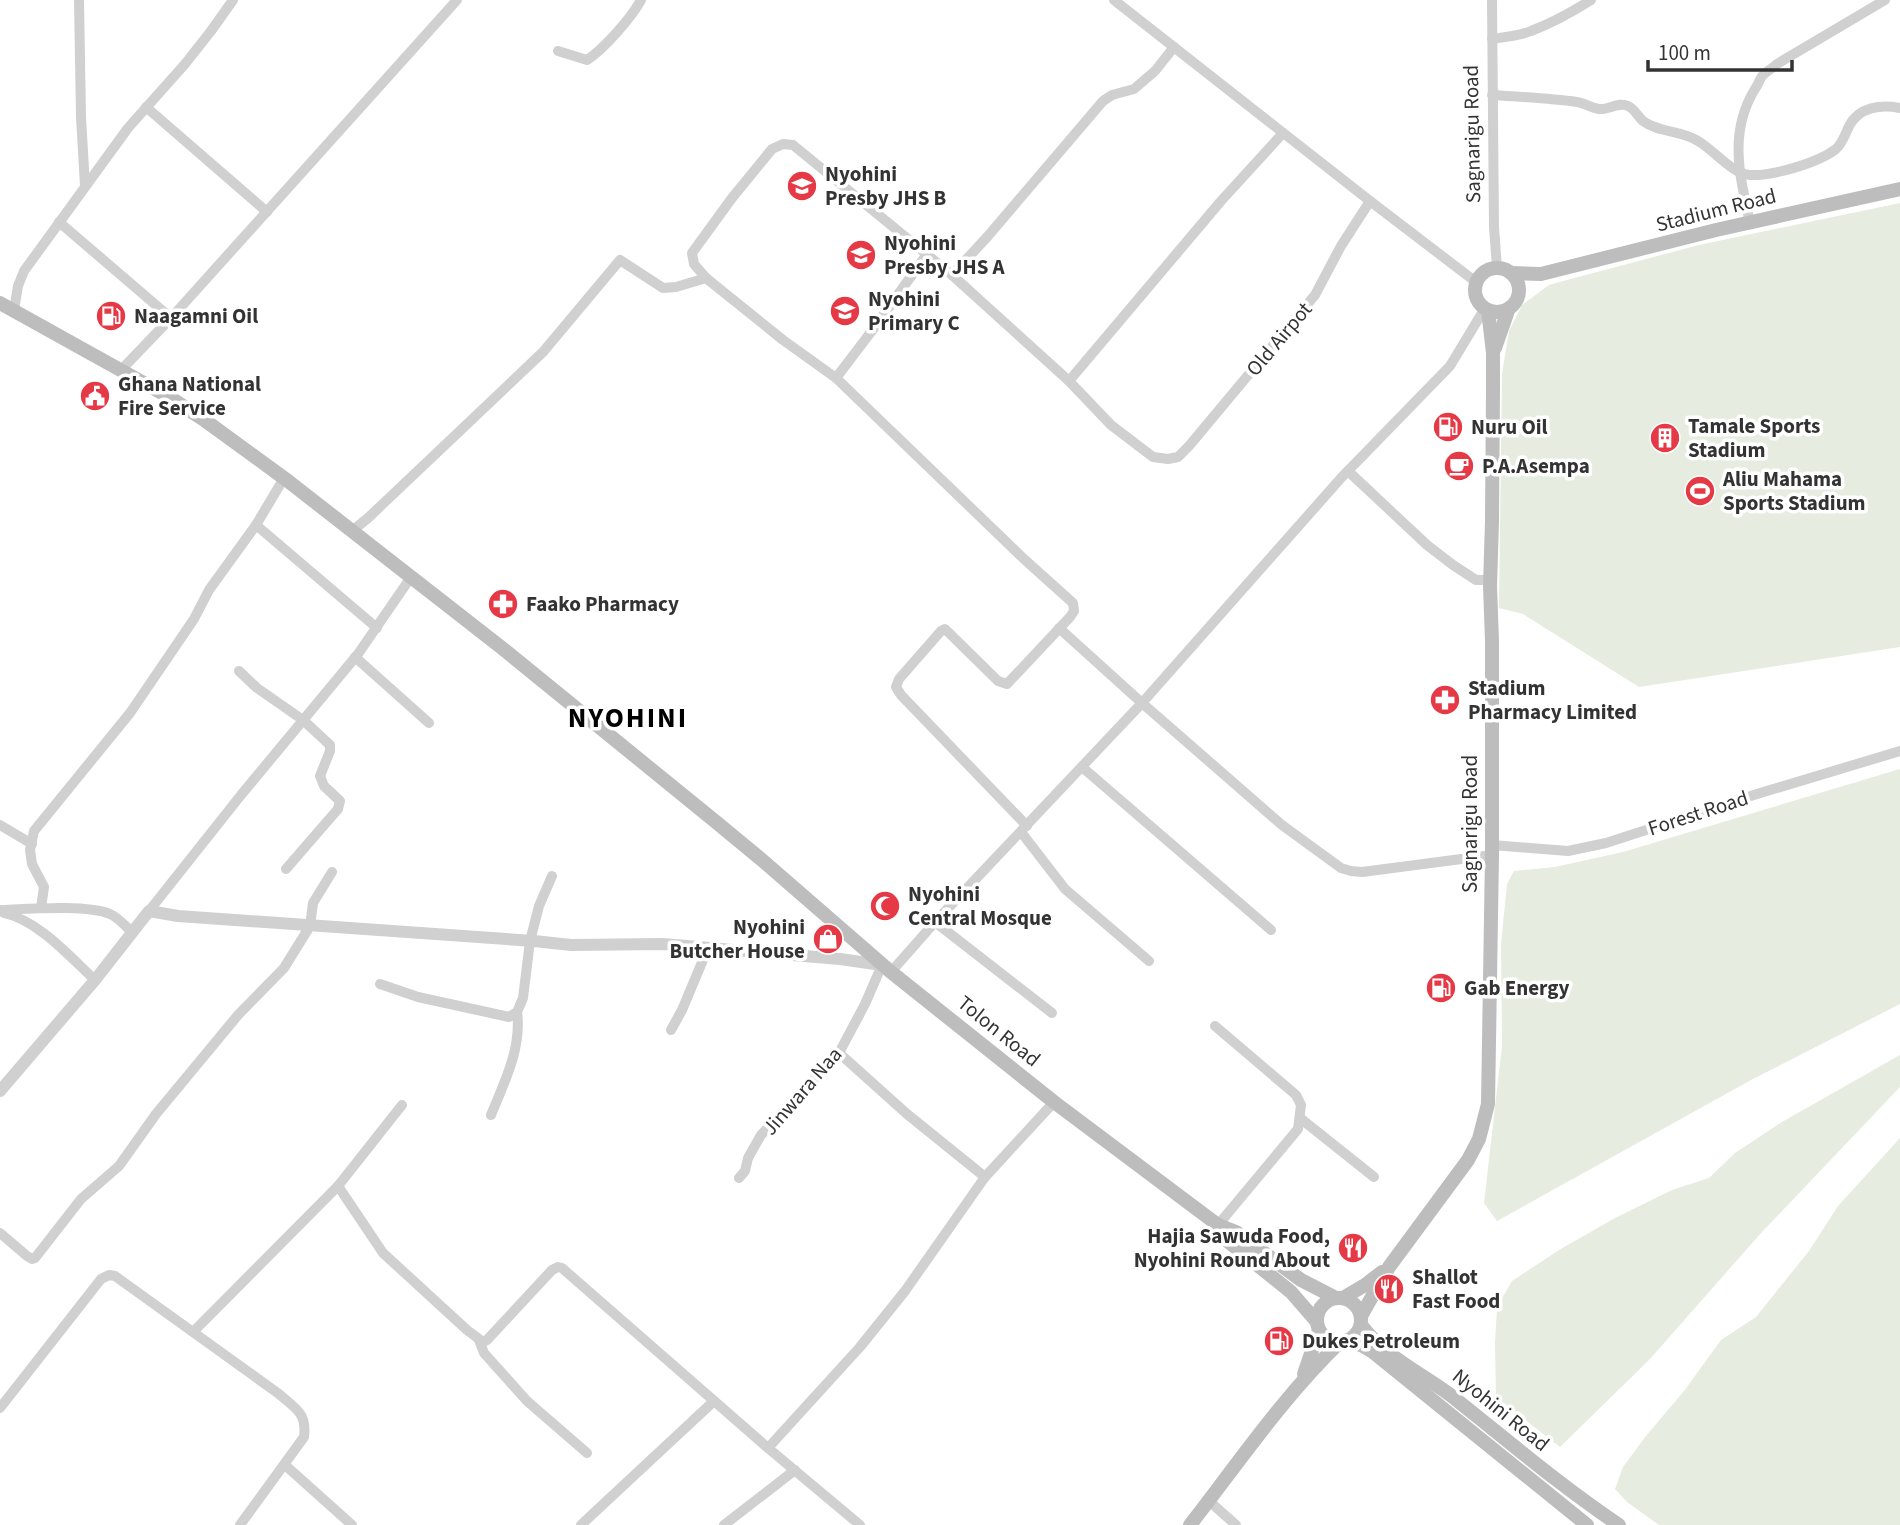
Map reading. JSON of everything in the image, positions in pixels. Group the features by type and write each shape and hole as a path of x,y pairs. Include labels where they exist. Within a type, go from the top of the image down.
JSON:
{"main road":[{"name":"Stadium Road","path":"1504,271 1541,274 1900,189"},
{"path":"1488,270 1504,271 1518,283 1517,300 1501,312 1486,309 1480,304 1475,293 1476,282 1488,270"},
{"name":"Stadium Road","path":"1518,295 1541,274"},
{"name":"Tolon Road","path":"0,303 122,369 203,419 285,478 502,648 762,860 887,968 1054,1102 1218,1225"},
{"name":"Sagnarigu Road","path":"1493,353 1509,308"},
{"name":"Sagnarigu Road","path":"1361,1320 1389,1266 1468,1160 1484,1125 1488,1104 1492,850 1490,580 1493,353 1486,309"},
{"path":"1190,1525 1264,1426 1315,1367 1358,1331 1361,1320 1354,1304 1301,1280 1236,1232 1218,1225"},
{"path":"1218,1225 1225,1239 1291,1292 1328,1339 1344,1341"},
{"name":"Sagnarigu Road","path":"1339,1298 1365,1285 1389,1266"},
{"path":"1302,1382 1318,1326 1320,1308 1329,1299 1339,1298"},
{"name":"Nyohini Road","path":"1361,1320 1367,1333 1390,1353 1449,1395 1569,1491 1619,1525"},
{"name":"Nyohini Road","path":"1344,1341 1373,1352 1587,1525"}],"street":[{"path":"79,0 80,117 85,186"},
{"path":"14,310 21,275 128,128 185,64 233,0"},
{"path":"122,369 457,0"},
{"path":"558,51 587,60 596,54 636,9 640,0"},
{"path":"1114,0 1476,282"},
{"name":"Sagnarigu Road","path":"1492,0 1494,227 1504,271"},
{"path":"1492,39 1529,32 1570,14 1591,0"},
{"path":"1750,223 1738,152 1741,121 1748,100 1763,75 1885,0"},
{"path":"953,275 1103,101 1112,95 1134,89 1155,71 1174,47"},
{"path":"1492,95 1582,102 1602,109 1627,105 1650,125 1698,141 1740,173 1748,175 1768,174 1807,163 1838,148 1851,122 1859,114 1879,107 1900,108"},
{"path":"146,107 267,212"},
{"path":"1149,961 1065,889 1023,829 896,687 899,679 945,629 998,681 1007,684 1074,611 1073,603 836,378 783,340 706,278 694,264 692,253 772,149 783,144 793,145 953,275 1069,381 1212,211 1283,133"},
{"name":"Old Airpot","path":"1069,381 1111,425 1153,457 1178,457 1298,318 1315,295 1341,246 1370,201"},
{"path":"59,222 171,318"},
{"path":"836,378 927,254"},
{"path":"352,531 543,352 620,260 663,288 676,288 706,278"},
{"name":"Jinwara Naa","path":"739,1178 745,1171 748,1158 761,1135 839,1053 887,968 935,922 1142,704 1348,471 1450,366 1486,309"},
{"path":"1348,471 1452,565 1476,580 1490,580"},
{"path":"41,908 44,887 32,864 30,850 34,831 131,713 194,619 209,590 256,525 285,478"},
{"path":"256,525 377,628"},
{"path":"0,1091 95,980 355,657 411,577"},
{"name":"Forest Road","path":"1059,628 1282,825 1341,868 1351,872 1492,850 1568,851 1606,843 1900,751"},
{"path":"355,657 429,723"},
{"path":"239,671 257,688 303,720 330,745 320,776 324,786 340,801 338,809 286,869"},
{"path":"1082,767 1271,930"},
{"path":"0,825 32,844"},
{"path":"0,1233 27,1256 35,1258 81,1199 119,1166 156,1114 238,1015 284,968 310,926 313,903 332,872"},
{"path":"491,1115 509,1072 519,1026 517,1012 523,998 530,941 539,906 552,876"},
{"path":"0,911 41,908 101,911 114,916 132,932"},
{"path":"0,911 16,915 34,925 95,980"},
{"path":"149,912 571,945 663,944 708,947 839,958 887,968"},
{"path":"935,922 1052,1013"},
{"path":"671,1030 708,947"},
{"path":"380,984 418,997 509,1017 517,1012"},
{"path":"1215,1026 1296,1095 1301,1105 1297,1129 1218,1225"},
{"path":"839,1053 907,1114 985,1177"},
{"path":"768,1448 875,1328 905,1291 985,1177 1054,1102"},
{"path":"193,1332 338,1186 402,1105"},
{"path":"1300,1118 1374,1177"},
{"path":"338,1186 383,1253 479,1340 484,1353 527,1401 587,1453"},
{"path":"479,1340 486,1340 552,1270 562,1268 860,1525"},
{"path":"0,1408 101,1279 109,1275 115,1276 279,1394 301,1414 306,1424 304,1437 240,1525"},
{"path":"581,1525 714,1401"},
{"path":"285,1465 352,1525"},
{"path":"724,1525 795,1470"},
{"path":"1209,1501 1236,1525"}],"shaded area":[{"name":"Aliu Mahama Sports Stadium","path":"1900,203 1900,647 1639,687 1523,614 1499,608 1502,374 1509,331 1522,305 1549,285 1567,280 1699,245"},
{"path":"1900,769 1900,1004 1751,1080 1497,1221 1484,1203 1502,1046 1501,944 1507,884 1514,871 1555,867 1623,852"},
{"path":"1900,1055 1900,1087 1761,1233 1650,1359 1560,1447 1496,1397 1497,1307 1512,1281 1615,1218 1672,1190 1709,1178 1735,1153 1782,1122"},
{"path":"1900,1138 1900,1525 1659,1525 1627,1502 1615,1489 1623,1467 1721,1340 1756,1317 1809,1251 1838,1206"}],"place":[{"name":"Nyohini Presby JHS B","path":"802,186"},
{"name":"Nyohini Presby JHS A","path":"861,255"},
{"name":"Nyohini Primary C","path":"845,311"},
{"name":"Naagamni Oil","path":"111,316"},
{"name":"Ghana National Fire Service","path":"95,396"},
{"name":"Nuru Oil","path":"1448,427"},
{"name":"Tamale Sports Stadium","path":"1665,438"},
{"name":"P.A.Asempa","path":"1459,466"},
{"name":"Aliu Mahama Sports Stadium","path":"1700,491"},
{"name":"Faako Pharmacy","path":"503,604"},
{"name":"Stadium Pharmacy Limited","path":"1445,700"},
{"name":"Nyohini Central Mosque","path":"885,906"},
{"name":"Nyohini Butcher House","path":"828,939"},
{"name":"Gab Energy","path":"1441,988"},
{"name":"Hajia Sawuda Food, Nyohini Round About","path":"1353,1248"},
{"name":"Shallot Fast Food","path":"1389,1289"},
{"name":"Dukes Petroleum","path":"1279,1341"}],"district":[{"name":"NYOHINI","path":"628,718"}]}
